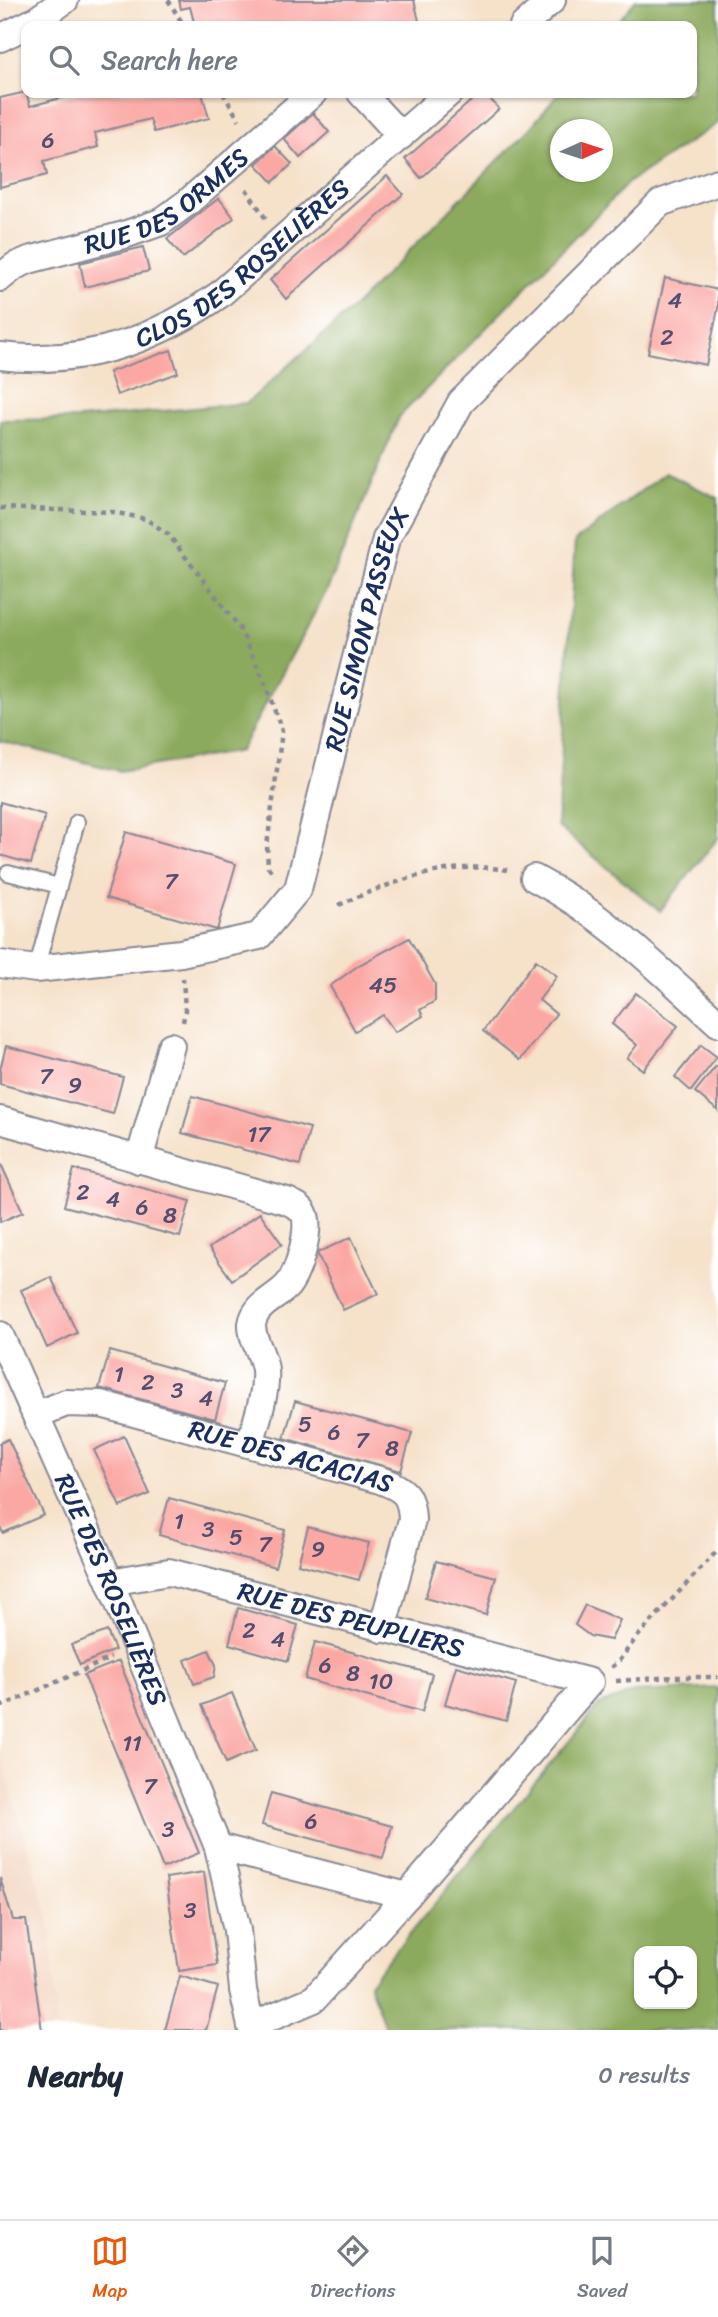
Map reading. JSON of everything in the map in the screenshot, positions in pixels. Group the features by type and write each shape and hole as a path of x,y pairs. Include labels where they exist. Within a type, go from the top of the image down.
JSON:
{"street":[{"path":"35,21 65,0"},
{"path":"529,21 552,0"},
{"path":"0,38 21,28"},
{"name":"RUE DES ORMES","path":"0,278 15,266 29,260 124,235 161,222 188,202 307,98"},
{"path":"366,98 401,136"},
{"name":"CLOS DES ROSELIÈRES","path":"0,356 33,359 79,355 126,345 178,323 219,295 443,98"},
{"name":"RUE SIMON PASSEUX","path":"0,964 36,969 181,953 259,936 298,889 386,539 461,402 660,203 718,182"},
{"path":"534,878 603,920 718,1023"},
{"path":"139,1160 171,1046"},
{"path":"0,1120 298,1206 307,1224 295,1272 288,1285 256,1313 252,1325 265,1373 250,1444"},
{"name":"RUE DES ROSELIÈRES","path":"0,1335 110,1582 218,1847 237,1930 250,2028"},
{"name":"RUE DES ACACIAS","path":"36,1415 66,1403 101,1404 380,1480 403,1491 411,1504 412,1520 382,1629"},
{"name":"RUE DES PEUPLIERS","path":"110,1582 169,1572 590,1682"},
{"path":"250,2028 314,1999 407,1896 590,1682"},
{"path":"218,1847 407,1896"}],"lane":[{"path":"36,969 77,822"},
{"path":"8,873 59,886"}],"path":[{"path":"168,0 181,21"},
{"path":"227,167 253,197 258,209 283,240"},
{"path":"0,508 113,512 146,519 168,534 239,627 263,678 282,731 269,823 268,867 291,897"},
{"path":"339,905 360,895 431,873 496,868 516,871 534,878"},
{"path":"171,1046 181,1030 185,1011 181,953"},
{"path":"590,1682 618,1662 637,1637 718,1550"},
{"path":"0,1707 112,1657"},
{"path":"590,1682 718,1677"}],"shaded area":[{"path":"0,1753 50,1922 57,2030 0,2030"}],"green space":[{"path":"636,0 718,0 718,123 629,182 399,417 328,588 240,751 120,771 0,741 0,420 79,419 247,403 353,308 530,128 555,98 697,98 697,21 618,21"},
{"path":"665,473 718,498 718,838 660,911 557,826 575,541"},
{"path":"718,1688 718,2030 386,2030 369,1983 600,1704 634,1692"}],"building":[{"path":"179,0 414,0 419,21 194,21 190,7 181,9"},
{"path":"21,93 21,98 28,98 30,106 61,98 203,98 209,118 154,132 150,119 95,133 98,147 44,161 47,175 0,187 0,98"},
{"path":"474,98 489,98 499,109 421,178 405,159"},
{"path":"313,113 329,132 300,158 284,139"},
{"path":"275,146 292,164 273,182 256,164"},
{"path":"387,176 403,194 286,299 270,280"},
{"path":"219,198 234,218 183,258 167,239"},
{"path":"143,247 149,271 85,287 80,263"},
{"path":"665,278 718,290 718,309 706,365 648,353"},
{"path":"171,350 178,373 117,395 109,372"},
{"path":"0,802 45,815 31,864 0,855"},
{"path":"126,832 236,864 217,930 106,898"},
{"path":"409,938 435,984 435,1001 420,1010 423,1016 395,1032 383,1015 355,1031 330,986 359,965"},
{"path":"536,960 557,976 539,1000 556,1014 520,1060 483,1031"},
{"path":"636,993 678,1026 643,1070 627,1058 637,1045 612,1024"},
{"path":"701,1045 717,1057 691,1091 675,1077"},
{"path":"6,1046 123,1077 113,1114 0,1084 0,1070"},
{"path":"716,1066 718,1067 718,1111 695,1092"},
{"path":"192,1096 310,1128 300,1165 182,1133"},
{"path":"0,1162 23,1212 0,1222"},
{"path":"74,1169 190,1201 180,1237 64,1206"},
{"path":"260,1213 282,1244 232,1280 209,1248"},
{"path":"351,1237 378,1294 343,1310 317,1253"},
{"path":"51,1277 77,1333 47,1348 21,1290"},
{"path":"110,1351 225,1383 215,1419 99,1388"},
{"path":"295,1401 412,1433 401,1471 284,1438"},
{"path":"124,1436 150,1494 120,1507 94,1450"},
{"path":"8,1439 44,1515 3,1533 0,1527 0,1443"},
{"path":"169,1498 285,1530 275,1567 159,1535"},
{"path":"308,1527 369,1543 359,1580 298,1564"},
{"path":"436,1561 496,1577 486,1615 425,1598"},
{"path":"585,1605 620,1620 611,1640 590,1636 575,1625"},
{"path":"238,1608 298,1625 288,1661 229,1644"},
{"path":"107,1631 115,1650 80,1665 71,1645"},
{"path":"315,1642 432,1674 422,1712 305,1679"},
{"path":"209,1650 216,1665 214,1677 194,1684 185,1660"},
{"path":"119,1661 199,1853 163,1868 84,1675"},
{"path":"456,1666 516,1683 506,1721 445,1704"},
{"path":"232,1693 256,1750 226,1763 202,1705"},
{"path":"271,1793 392,1826 383,1858 262,1825"},
{"path":"204,1872 217,1965 179,1971 166,1878"},
{"path":"0,1878 13,1920 26,1920 42,2030 0,2030"},
{"path":"180,1976 218,1987 206,2030 165,2030"}]}
